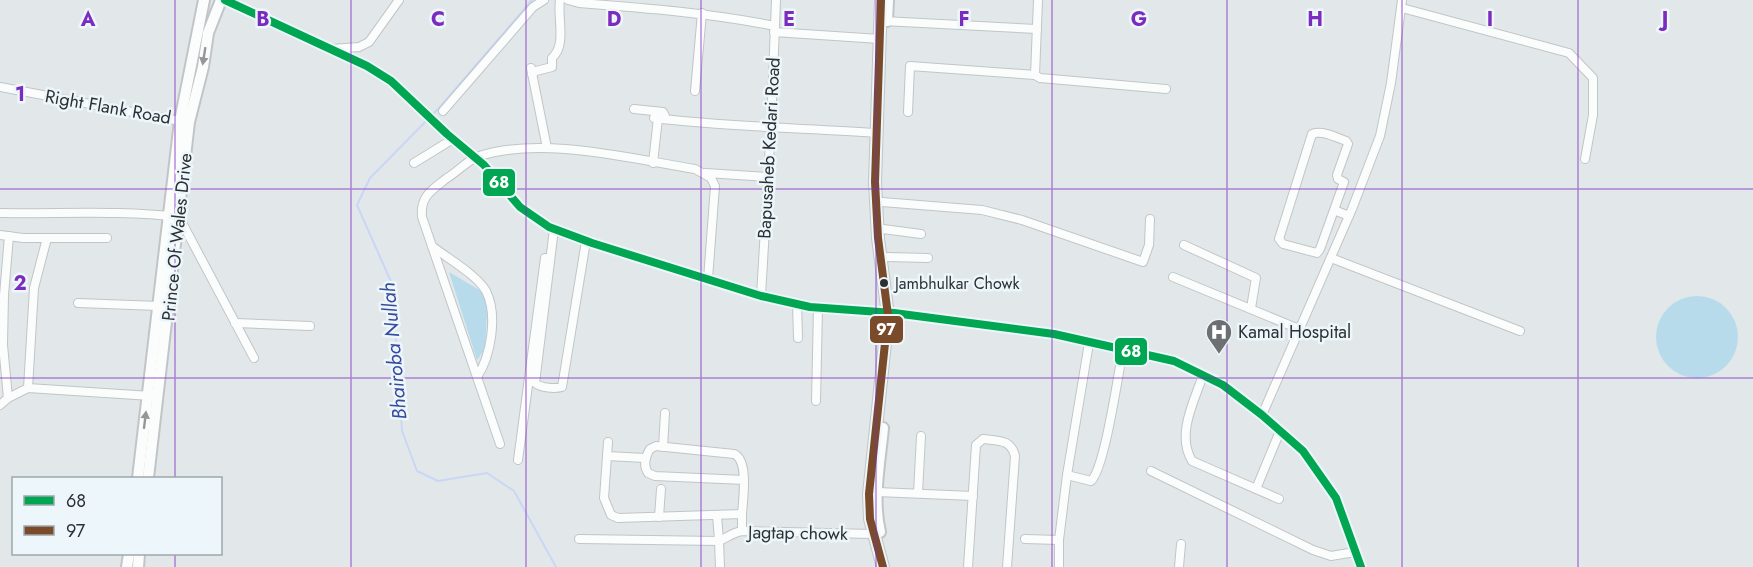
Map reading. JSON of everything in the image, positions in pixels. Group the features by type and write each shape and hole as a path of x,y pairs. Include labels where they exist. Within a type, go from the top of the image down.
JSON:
{"main road":[{"name":"Prince Of Wales Drive","path":"138,477 153,397 174,217 180,121 204,0"},
{"name":"Prince Of Wales Drive","path":"148,477 159,306 189,122 203,67 208,33 223,0"},
{"path":"881,0 884,21 882,202 891,312 877,492 877,520 889,567"},
{"path":"883,567 873,534 868,494 891,312 877,227 880,39 888,0"}],"street":[{"path":"223,0 367,66 391,81 475,158 520,207 552,228 586,241 762,296 797,304 891,312 1054,334 1174,361 1203,375 1223,385 1303,451 1336,498 1361,567"},
{"path":"329,49 359,47 369,42 399,0"},
{"path":"443,111 533,7 544,0"},
{"path":"547,147 532,71 552,67 552,58 561,44 558,12 560,0"},
{"path":"568,0 579,3 654,4 702,14 729,16 775,29 880,39"},
{"name":"Bapusaheb Kedari Road","path":"762,296 776,0"},
{"path":"1035,75 1038,0"},
{"path":"1262,415 1349,216 1380,136 1391,82 1402,4 1569,54 1593,78 1593,114 1586,159"},
{"path":"695,91 702,14"},
{"path":"884,21 1037,29"},
{"path":"908,112 910,66 1035,75 1040,78 1166,89"},
{"name":"Right Flank Road","path":"0,87 180,121"},
{"path":"634,109 663,112 665,116 658,118"},
{"path":"658,118 729,126 771,126 877,133"},
{"path":"653,163 658,118"},
{"path":"1315,132 1346,141 1348,144 1337,174 1338,179 1344,182 1334,210 1317,253 1283,244 1279,239 1312,134 1315,132"},
{"path":"414,163 450,136"},
{"path":"500,444 422,217 421,205 430,191 475,158 525,147 547,147 704,173 769,177"},
{"path":"704,173 711,178 715,197 708,279"},
{"path":"882,202 982,210 1022,220 1143,262 1149,245 1150,219"},
{"path":"1334,210 1349,216"},
{"path":"0,213 96,212 174,217 254,358"},
{"path":"552,228 535,382 537,385 562,387 586,241"},
{"path":"518,460 552,228"},
{"path":"883,229 921,234"},
{"path":"8,398 2,345 4,235 107,238"},
{"path":"28,388 34,288 47,238"},
{"path":"1184,245 1256,278 1251,308"},
{"path":"432,246 478,282 486,292 490,308 491,343 485,366 477,377"},
{"path":"887,257 928,258"},
{"path":"1331,258 1520,331"},
{"path":"1173,277 1299,329"},
{"path":"78,303 159,306"},
{"path":"797,304 798,338"},
{"path":"816,401 818,307"},
{"path":"235,322 310,326"},
{"path":"1059,567 1059,540 1067,475 1089,342"},
{"path":"1067,475 1091,481 1096,476 1106,438 1123,350"},
{"path":"1203,375 1185,432 1186,451 1192,460 1279,500"},
{"path":"0,405 8,398 28,388 153,397"},
{"path":"663,447 665,413"},
{"path":"1256,489 1280,431"},
{"path":"918,493 921,436"},
{"path":"968,567 976,445 983,440 1006,442 1013,447 1015,456 1007,567"},
{"path":"608,442 604,498 611,515 618,518 742,514"},
{"path":"742,531 744,480 740,456 663,447 650,449 645,458 645,469 655,476 744,480"},
{"path":"607,456 645,458"},
{"path":"1151,471 1312,550 1331,556 1355,552"},
{"path":"659,517 661,489"},
{"path":"877,492 973,496"},
{"path":"717,515 721,540 720,567"},
{"name":"Jagtap chowk","path":"721,540 730,534 742,531 873,534"},
{"path":"579,539 721,540"},
{"path":"1025,539 1059,540"},
{"path":"1179,567 1181,544"}],"shaded area":[{"path":"449,272 488,295 485,349 477,360"},
{"path":"1697,296 1713,299 1726,308 1735,321 1738,337 1735,353 1726,366 1713,375 1697,378 1681,375 1668,366 1659,353 1656,337 1659,321 1668,308 1681,299"}],"waterway":[{"name":"Bhairoba Nullah","path":"532,0 439,108 370,178 357,205 392,284 402,431 417,471 438,481 487,473 514,491 556,567"}],"transit line":[{"name":"68","path":"225,0 367,66 391,81 484,165 520,207 549,227 592,243 761,296 810,307 894,313 1054,334 1174,361 1223,385 1303,451 1336,498 1361,567"},
{"name":"97","path":"881,0 875,182 878,238 888,315 869,494 870,519 883,567"}],"place":[{"name":"Jambhulkar Chowk","path":"884,283"},
{"name":"Kamal Hospital","path":"1219,355"}]}
